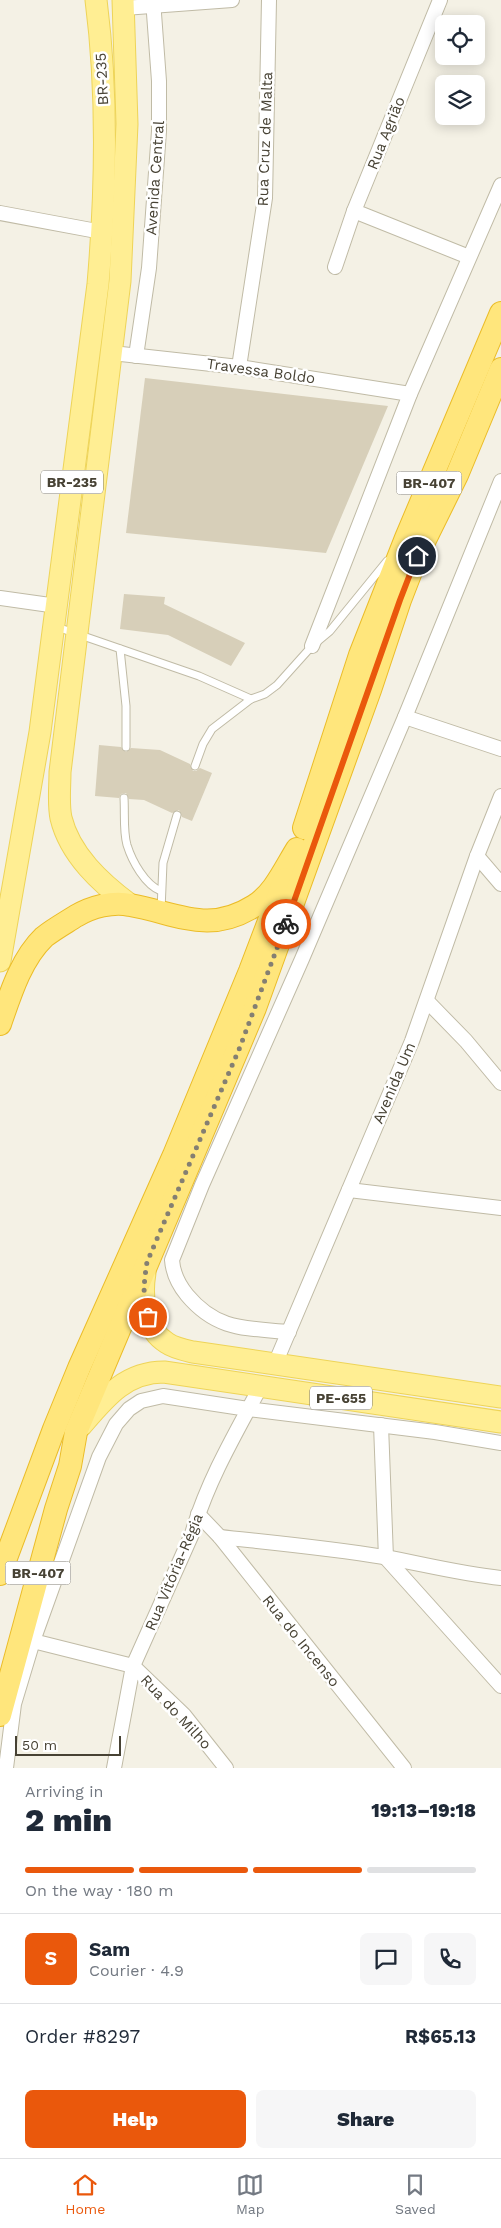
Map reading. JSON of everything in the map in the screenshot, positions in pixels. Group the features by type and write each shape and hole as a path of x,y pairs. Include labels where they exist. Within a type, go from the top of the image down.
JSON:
{"highway":[{"name":"BR-407","path":"297,849 360,655 406,538 501,313"},
{"name":"BR-407","path":"0,1715 51,1528 70,1466 76,1432 147,1262 193,1181 400,600 417,556 457,475 501,369"},
{"path":"0,1024 21,971 31,953 43,938 66,922 93,908 129,904 190,920 203,921 243,912 256,905 269,893 297,849"},
{"path":"0,1574 54,1429 83,1358 174,1155 250,970 297,849"}],"main road":[{"name":"BR-235","path":"0,961 34,770 98,284 102,232 104,129 96,0"},
{"name":"BR-235","path":"123,4 127,124 120,281 60,772 61,817 74,848 110,890 129,904"},
{"name":"PE-655","path":"147,1262 143,1286 144,1305 148,1317 160,1338 168,1344 193,1352 501,1397"},
{"name":"PE-655","path":"76,1432 96,1408 120,1386 136,1376 149,1372 164,1372 501,1422"}],"street":[{"path":"123,4 232,0"},
{"name":"Rua Cruz de Malta","path":"239,367 265,198 269,0"},
{"name":"Rua Agrião","path":"335,267 354,211 440,0"},
{"name":"Avenida Central","path":"136,356 149,268 159,131 159,81 153,3"},
{"path":"312,646 410,394 501,185"},
{"path":"354,211 470,257"},
{"path":"0,213 102,232"},
{"name":"Travessa Boldo","path":"112,353 239,367 410,394"},
{"path":"289,1332 231,1326 217,1321 192,1300 176,1279 172,1260 193,1181 302,959 405,717 501,481"},
{"path":"0,598 55,616"},
{"path":"405,717 501,749"},
{"name":"Avenida Um","path":"275,1364 428,1001 477,856 501,796"},
{"path":"477,856 501,884"},
{"path":"428,1001 466,1041 501,1083"},
{"path":"349,1190 501,1208"},
{"name":"Rua Vitória-Régia","path":"114,1768 134,1666 223,1458 261,1386"},
{"path":"6,1768 14,1704 33,1641 99,1457 116,1424 129,1409 141,1401 163,1396 501,1443"},
{"path":"381,1425 386,1558 501,1686"},
{"name":"Rua do Incenso","path":"198,1514 220,1537 404,1768"},
{"path":"220,1537 314,1546 474,1575 501,1578"},
{"name":"Rua do Milho","path":"33,1641 134,1666 184,1715 226,1768"}],"lane":[{"path":"195,766 203,744 212,729 251,699 265,694 277,685 312,646 330,631 406,538"},
{"path":"55,616 78,635 200,676 251,699"},
{"path":"120,650 126,706 126,747"},
{"path":"124,798 127,845 144,878 155,889 161,891"},
{"path":"162,913 163,863 178,815"}],"building":[{"path":"145,378 388,406 326,553 126,533"},
{"path":"124,594 165,597 164,604 245,643 231,666 168,635 120,629"},
{"path":"99,745 121,747 126,752 131,748 160,750 190,764 193,771 200,768 212,773 192,821 182,817 179,810 172,813 144,800 129,799 126,793 121,794 119,798 95,796"}],"way so far":[{"path":"148,1317 144,1305 143,1286 147,1262 240,1047 286,924"}],"route":[{"path":"286,924 417,556"}]}
